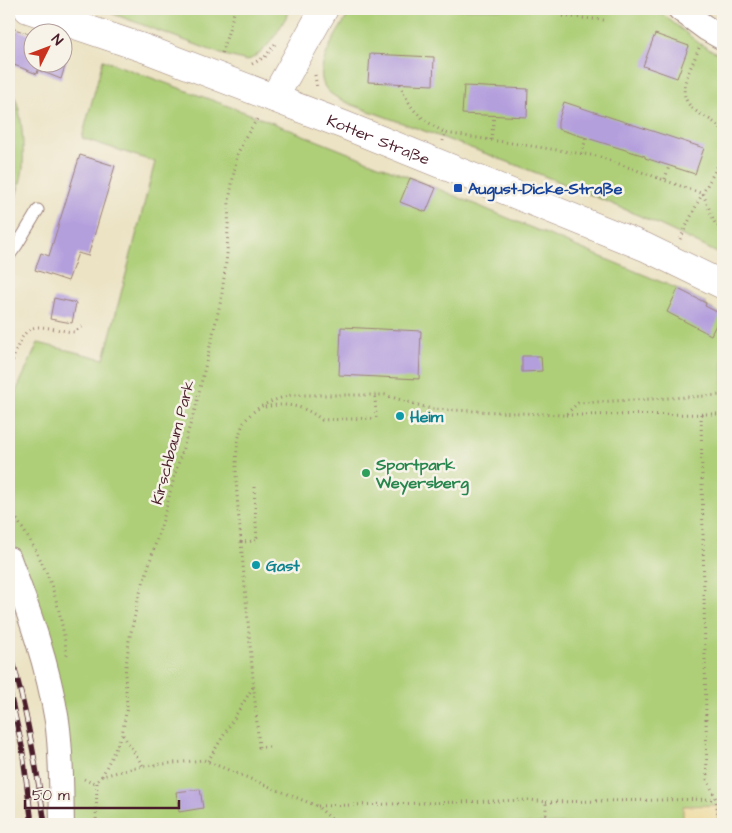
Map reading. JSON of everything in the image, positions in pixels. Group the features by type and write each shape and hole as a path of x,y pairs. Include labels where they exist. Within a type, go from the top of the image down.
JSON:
{"street":[{"name":"Kotter Straße","path":"28,9 146,50 268,105 645,247 723,285"},
{"path":"268,105 324,9"},
{"path":"680,9 715,34"},
{"path":"9,559 31,619 51,691 57,723 62,824"}],"lane":[{"path":"9,256 38,210"}],"path":[{"path":"222,60 221,54 235,9"},
{"path":"560,9 560,16 604,20"},
{"path":"715,34 684,87 684,99 692,110 718,124 723,132"},
{"path":"249,66 264,57 280,38"},
{"path":"400,84 408,102 421,118 445,133"},
{"name":"Kirschbaum Park","path":"144,766 102,776 122,735 128,707 125,675 129,641 140,596 195,409 221,300 227,255 229,201 237,155 246,136 268,105"},
{"path":"491,140 494,116"},
{"name":"Kotter Straße","path":"442,144 445,133 598,156 703,194"},
{"path":"582,154 586,138"},
{"path":"682,235 723,156"},
{"path":"664,179 669,166"},
{"path":"703,194 715,223 723,231"},
{"path":"9,370 25,332 31,328 39,327 74,332 85,325"},
{"path":"260,408 293,404 311,412 322,420 378,418 375,395"},
{"path":"273,747 259,747 236,481 239,437 246,420 260,408 278,398 292,396 385,395 431,408 565,415 723,414"},
{"path":"565,415 578,403 723,395"},
{"path":"701,414 707,779 716,799 719,824"},
{"path":"241,542 257,543 254,487"},
{"path":"208,761 254,686"},
{"path":"122,735 144,766 208,761 317,806 337,824"},
{"path":"96,824 97,781"},
{"path":"317,806 530,800 546,802 716,799"},
{"path":"546,802 546,824"}],"green space":[{"path":"100,9 291,9 268,45 247,61 221,54"},
{"path":"352,9 656,9 700,44 723,56 723,256 586,193 337,98 327,90 322,81 322,71 329,49"},
{"name":"Sportpark Weyersberg","path":"103,60 258,117 436,188 678,289 706,303 706,306 723,315 723,824 71,824 26,577 9,539 9,407 38,343 104,359 155,162 82,138"},
{"path":"9,90 14,95 20,114 23,150 23,168 13,206 9,204"}],"sand":[{"path":"717,805 718,824 683,824 683,806"}],"building":[{"path":"9,27 22,32 22,68 9,63"},
{"path":"655,34 689,46 677,78 643,66"},
{"path":"370,54 434,57 433,85 368,82"},
{"path":"43,72 63,72 61,79"},
{"path":"464,86 528,89 527,117 462,114"},
{"path":"564,102 704,148 695,174 558,129 558,122"},
{"path":"80,155 115,166 88,256 78,253 68,281 35,270 41,253 49,256"},
{"path":"410,178 436,188 426,212 400,202"},
{"path":"678,289 706,303 705,306 721,314 711,335 667,312"},
{"path":"54,298 76,303 72,323 50,319"},
{"path":"341,327 421,331 419,379 339,375"},
{"path":"522,356 541,356 542,371 522,372"},
{"path":"200,789 203,808 179,812 176,792"}],"railway":[{"path":"9,648 21,692 45,824"},
{"path":"9,689 22,747 32,824"}],"place":[{"name":"August-Dicke-Straße","path":"458,188"},
{"name":"Heim","path":"400,416"},
{"name":"Sportpark Weyersberg","path":"366,473"},
{"name":"Gast","path":"256,565"}]}
